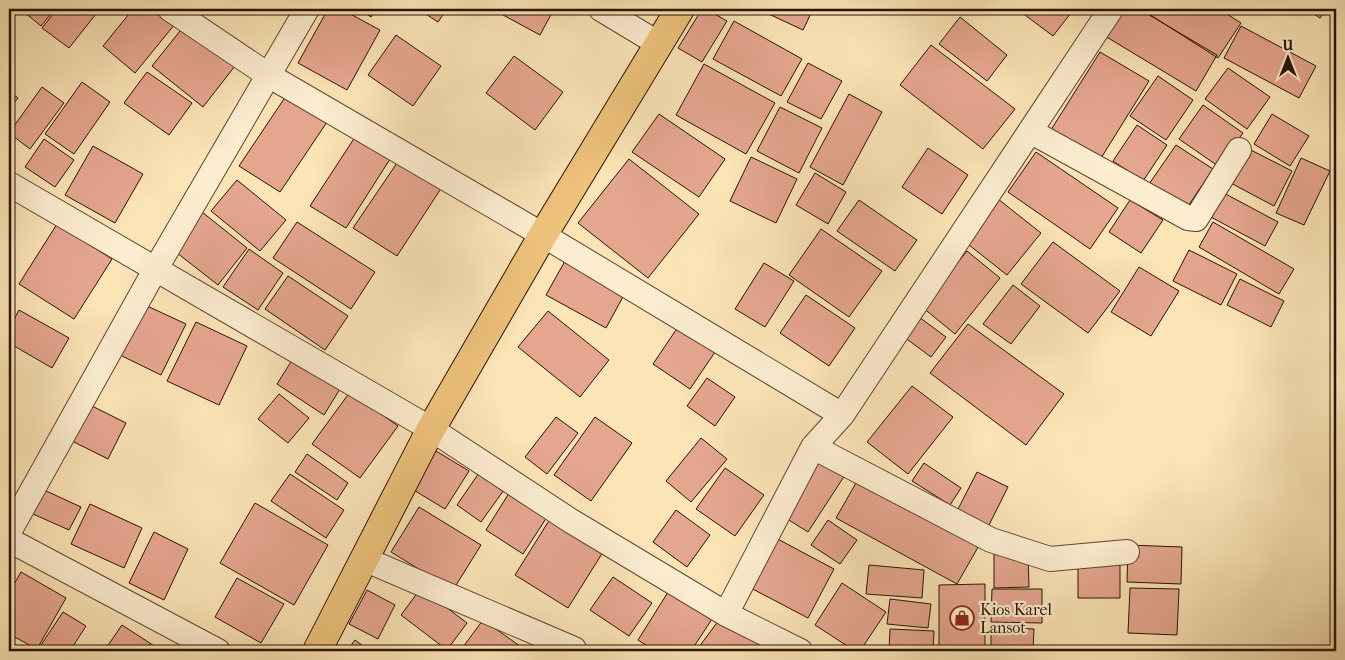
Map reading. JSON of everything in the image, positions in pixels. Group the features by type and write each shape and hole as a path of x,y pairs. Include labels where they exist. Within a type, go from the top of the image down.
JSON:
{"highway":[{"path":"317,651 431,429 543,235 680,9"}],"street":[{"path":"170,9 268,75 543,235 842,416"},
{"path":"9,532 155,270 306,9"},
{"path":"601,9 659,44"},
{"path":"726,614 813,447 842,416 1111,9"},
{"path":"1030,131 1188,218 1196,219 1239,150"},
{"path":"9,184 431,429 571,521 726,614 800,651"},
{"path":"813,447 991,540 1050,559 1127,552"},
{"path":"9,540 218,651"},
{"path":"364,559 574,649"}],"building":[{"path":"26,9 55,9 41,26 24,12"},
{"path":"57,9 100,9 69,48 42,28"},
{"path":"133,9 156,9 175,24 135,73 103,46"},
{"path":"328,9 341,9 380,30 347,90 298,63"},
{"path":"359,9 377,9 371,17"},
{"path":"418,9 447,9 438,22"},
{"path":"492,9 554,9 540,35"},
{"path":"702,9 706,9 727,21 702,62 678,48"},
{"path":"758,9 813,9 803,30"},
{"path":"1017,9 1074,9 1053,36"},
{"path":"1121,9 1139,9 1217,55 1196,91 1105,36"},
{"path":"1141,9 1219,9 1241,23 1218,58"},
{"path":"1307,9 1327,9 1320,18"},
{"path":"960,17 1007,55 987,81 939,44"},
{"path":"734,21 802,59 781,96 713,59"},
{"path":"184,26 235,66 203,107 152,66"},
{"path":"1241,26 1316,66 1299,98 1224,58"},
{"path":"396,35 441,66 413,106 368,75"},
{"path":"931,45 1015,109 983,149 900,85"},
{"path":"1100,52 1149,81 1098,163 1049,133"},
{"path":"514,56 563,92 535,130 486,93"},
{"path":"808,63 842,81 821,119 787,102"},
{"path":"704,64 775,103 746,154 676,115"},
{"path":"1228,68 1270,97 1247,129 1205,99"},
{"path":"147,72 192,103 169,135 124,103"},
{"path":"1158,76 1193,100 1166,140 1130,116"},
{"path":"82,82 110,102 74,154 45,134"},
{"path":"42,87 64,103 30,149 9,133"},
{"path":"9,91 18,98 9,109"},
{"path":"849,94 882,112 843,185 810,167"},
{"path":"286,96 327,122 280,192 239,166"},
{"path":"1203,105 1243,133 1218,166 1179,139"},
{"path":"780,107 822,128 799,173 757,151"},
{"path":"659,114 725,159 699,197 632,152"},
{"path":"1272,114 1309,136 1290,166 1254,144"},
{"path":"1137,125 1167,145 1143,181 1113,161"},
{"path":"357,134 392,156 346,228 310,206"},
{"path":"44,139 74,160 55,187 25,167"},
{"path":"1176,145 1213,169 1184,212 1147,187"},
{"path":"93,146 143,174 115,223 65,195"},
{"path":"1243,146 1292,171 1274,206 1225,180"},
{"path":"928,148 968,175 942,214 902,187"},
{"path":"1036,152 1118,208 1090,249 1008,192"},
{"path":"751,157 797,179 776,223 730,201"},
{"path":"1301,158 1330,171 1304,225 1276,213"},
{"path":"629,159 699,214 648,278 578,223"},
{"path":"399,160 442,187 397,256 353,228"},
{"path":"815,173 846,192 828,224 796,205"},
{"path":"237,180 286,220 260,251 211,211"},
{"path":"1222,192 1278,222 1265,246 1209,216"},
{"path":"998,199 1041,233 1007,275 964,241"},
{"path":"859,200 917,240 895,271 837,231"},
{"path":"1130,200 1163,220 1141,253 1109,232"},
{"path":"202,212 247,248 218,285 172,249"},
{"path":"297,222 375,272 351,309 273,258"},
{"path":"1213,222 1294,269 1279,294 1199,247"},
{"path":"57,224 112,259 74,319 19,284"},
{"path":"821,229 882,271 849,317 789,275"},
{"path":"1053,242 1120,291 1088,333 1021,284"},
{"path":"249,249 283,273 258,310 223,287"},
{"path":"1189,250 1237,274 1221,305 1173,281"},
{"path":"967,251 1000,278 955,334 922,307"},
{"path":"565,261 625,293 606,328 546,295"},
{"path":"764,263 794,281 765,327 735,309"},
{"path":"1139,267 1179,291 1151,336 1111,312"},
{"path":"288,276 348,316 325,350 265,309"},
{"path":"1240,279 1284,301 1271,327 1227,305"},
{"path":"1013,285 1040,306 1011,344 983,324"},
{"path":"806,295 855,328 829,366 780,333"},
{"path":"145,305 186,324 161,375 120,355"},
{"path":"19,310 69,338 52,368 9,343 9,329"},
{"path":"548,311 609,360 580,397 518,347"},
{"path":"919,317 946,337 931,357 904,337"},
{"path":"196,322 247,346 219,405 167,381"},
{"path":"968,324 1064,394 1026,445 930,373"},
{"path":"678,327 715,352 690,389 653,364"},
{"path":"296,354 343,384 324,415 277,384"},
{"path":"707,378 735,397 715,426 687,406"},
{"path":"912,386 953,417 908,474 867,442"},
{"path":"350,392 398,426 360,478 312,444"},
{"path":"279,394 309,418 288,443 258,419"},
{"path":"84,402 126,423 108,459 66,438"},
{"path":"556,417 578,433 547,474 525,457"},
{"path":"595,417 632,443 591,501 554,475"},
{"path":"701,438 727,459 691,502 666,481"},
{"path":"436,451 469,471 445,509 412,489"},
{"path":"307,454 348,483 337,500 295,472"},
{"path":"817,458 845,475 808,532 781,515"},
{"path":"924,463 961,488 950,505 912,481"},
{"path":"725,468 764,495 735,536 696,509"},
{"path":"481,470 506,487 481,522 457,505"},
{"path":"977,472 1008,487 987,529 956,513"},
{"path":"290,474 344,510 326,538 271,501"},
{"path":"860,476 981,542 957,584 836,518"},
{"path":"44,490 81,507 69,530 33,514"},
{"path":"511,490 549,514 523,554 486,530"},
{"path":"255,503 328,545 294,605 220,563"},
{"path":"90,504 142,528 124,568 71,544"},
{"path":"419,507 481,545 453,590 391,552"},
{"path":"676,510 710,535 687,567 653,542"},
{"path":"550,519 603,552 568,608 515,575"},
{"path":"828,520 857,540 840,564 811,545"},
{"path":"154,532 188,549 164,600 129,583"},
{"path":"772,536 834,569 808,618 745,585"},
{"path":"1128,545 1182,547 1181,584 1127,582"},
{"path":"994,554 1028,554 1029,587 994,588"},
{"path":"1078,560 1120,560 1120,598 1078,598"},
{"path":"869,565 924,570 922,598 866,594"},
{"path":"21,572 66,598 37,649 9,634 9,593"},
{"path":"613,577 652,603 629,636 590,610"},
{"path":"237,578 284,604 261,643 215,617"},
{"path":"842,583 886,612 860,651 855,651 815,625"},
{"name":"Kios Karel Lansot","path":"985,584 985,651 939,651 939,585"},
{"path":"421,588 467,623 447,650 401,615"},
{"path":"1130,588 1179,589 1177,635 1128,633"},
{"path":"670,589 714,616 691,651 655,651 638,640"},
{"path":"992,589 1042,589 1042,623 991,622"},
{"path":"367,590 395,605 378,639 349,624"},
{"path":"890,599 931,604 928,628 887,624"},
{"path":"63,612 86,626 70,651 37,651"},
{"path":"722,616 770,651 696,651"},
{"path":"483,620 527,651 460,651"},
{"path":"122,625 162,651 104,651"},
{"path":"991,627 1034,629 1033,650 991,649"},
{"path":"890,629 934,631 933,651 889,651"},
{"path":"355,640 370,651 347,651"},
{"path":"1130,648 1177,648 1177,651 1130,651"}],"place":[{"name":"Kios Karel Lansot","path":"962,618"}]}
